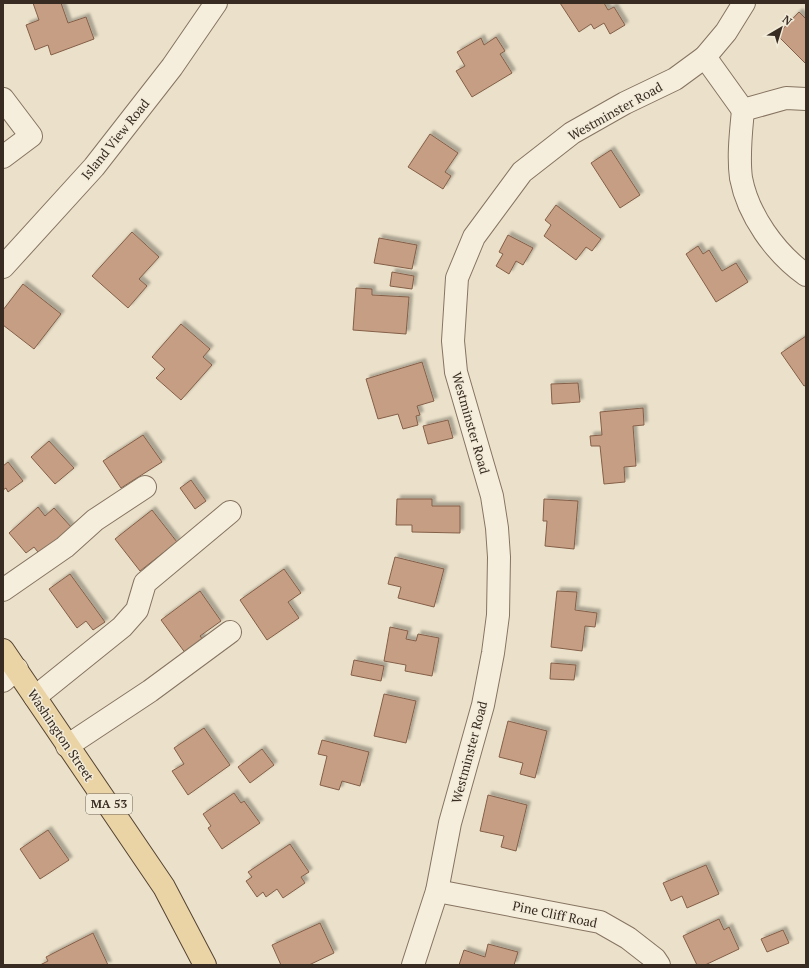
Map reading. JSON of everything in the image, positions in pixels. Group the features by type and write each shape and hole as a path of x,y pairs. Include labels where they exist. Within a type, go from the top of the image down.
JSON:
{"main road":[{"name":"Washington Street","path":"3,650 10,675 35,697 164,887 205,965"}],"street":[{"name":"Island View Road","path":"3,267 94,167 172,67 216,3"},
{"name":"Westminster Road","path":"413,965 437,891 450,823 483,705 493,653 498,614 499,557 497,528 492,496 456,372 453,341 457,278 474,238 522,172 572,133 625,103 675,79 705,58 726,32 744,3"},
{"path":"705,58 743,110 740,139 741,177 750,207 781,253 806,275"},
{"path":"743,110 786,98 806,99"},
{"path":"3,99 31,136 3,157"},
{"path":"3,590 65,547 95,520 145,488"},
{"path":"35,697 122,627 137,610 145,583 230,512"},
{"path":"67,746 150,691 230,632"},
{"name":"Pine Cliff Road","path":"437,891 600,922 628,938 655,959 659,965"}],"building":[{"path":"33,3 61,3 68,23 86,17 94,39 51,55 48,45 35,50 26,25 39,20"},
{"path":"560,3 604,3 608,10 614,7 625,25 610,34 604,23 594,29 591,24 579,32"},
{"path":"799,12 806,19 806,64 777,35"},
{"path":"496,37 505,51 500,54 512,73 472,97 456,71 465,66 457,52 481,38 484,45"},
{"path":"430,134 458,153 445,172 451,176 443,189 408,167"},
{"path":"611,150 640,195 620,208 591,163"},
{"path":"556,205 601,239 592,251 586,247 576,260 544,236 551,225 545,220"},
{"path":"132,232 159,257 139,279 147,286 128,308 92,276"},
{"path":"508,235 533,248 523,265 516,261 509,274 496,266 503,254 499,252"},
{"path":"379,238 417,245 412,269 374,263"},
{"path":"698,246 703,254 709,250 722,271 736,263 748,282 716,302 686,254"},
{"path":"392,272 414,276 412,289 390,286"},
{"path":"23,284 61,314 34,349 3,325 3,310"},
{"path":"356,288 372,289 372,295 409,297 406,334 353,330"},
{"path":"181,324 210,349 203,357 212,365 181,400 156,378 165,369 152,357"},
{"path":"806,336 806,385 804,386 781,353"},
{"path":"422,362 434,401 417,406 420,415 416,416 418,425 403,429 398,414 378,419 366,379"},
{"path":"578,383 580,402 552,404 551,384"},
{"path":"643,408 644,425 633,426 636,466 624,467 625,482 604,484 600,446 591,446 590,436 602,435 600,412"},
{"path":"448,420 453,438 428,444 423,426"},
{"path":"143,435 162,462 121,488 103,461"},
{"path":"49,441 74,468 55,484 31,457"},
{"path":"8,462 23,481 8,492 6,488 3,490 3,466"},
{"path":"191,480 206,501 195,509 180,488"},
{"path":"397,499 432,499 432,506 460,506 460,533 412,532 412,525 396,525"},
{"path":"544,499 578,501 574,549 545,546 547,521 543,521"},
{"path":"38,507 45,516 54,508 72,528 41,556 34,547 26,553 9,533"},
{"path":"152,510 177,542 140,571 115,539"},
{"path":"395,557 444,569 434,607 398,598 401,587 388,584"},
{"path":"284,569 301,593 288,602 299,618 267,640 240,600"},
{"path":"70,574 105,622 93,630 86,621 77,628 49,589"},
{"path":"200,591 221,621 200,636 204,641 186,654 161,620"},
{"path":"557,591 577,592 575,610 597,613 595,627 585,626 582,651 551,647"},
{"path":"390,627 408,631 406,639 416,641 418,634 439,638 432,676 405,671 406,665 384,661"},
{"path":"354,660 384,666 381,681 351,675"},
{"path":"551,663 576,665 574,680 550,679"},
{"path":"384,694 416,701 406,743 374,736"},
{"path":"508,721 547,731 535,778 520,774 523,763 499,757"},
{"path":"204,728 230,765 188,795 172,771 184,764 174,748"},
{"path":"322,740 369,752 360,786 342,781 339,790 320,785 327,756 318,754"},
{"path":"262,749 274,765 250,783 238,767"},
{"path":"234,793 241,803 244,801 260,823 222,849 208,828 211,826 203,814"},
{"path":"488,795 527,805 516,851 501,847 504,836 480,831"},
{"path":"48,830 69,860 40,879 20,849"},
{"path":"290,844 309,872 301,877 305,883 283,898 277,889 266,897 263,892 257,897 246,881 252,877 248,872"},
{"path":"706,865 719,894 687,908 682,896 671,901 663,883"},
{"path":"719,919 724,930 729,927 739,949 705,965 697,965 683,936"},
{"path":"320,923 334,953 309,965 281,965 272,945"},
{"path":"783,930 789,943 767,952 761,939"},
{"path":"93,933 108,965 40,965 48,961 46,957"},
{"path":"488,944 518,952 514,965 459,965 464,950 485,957"}]}
